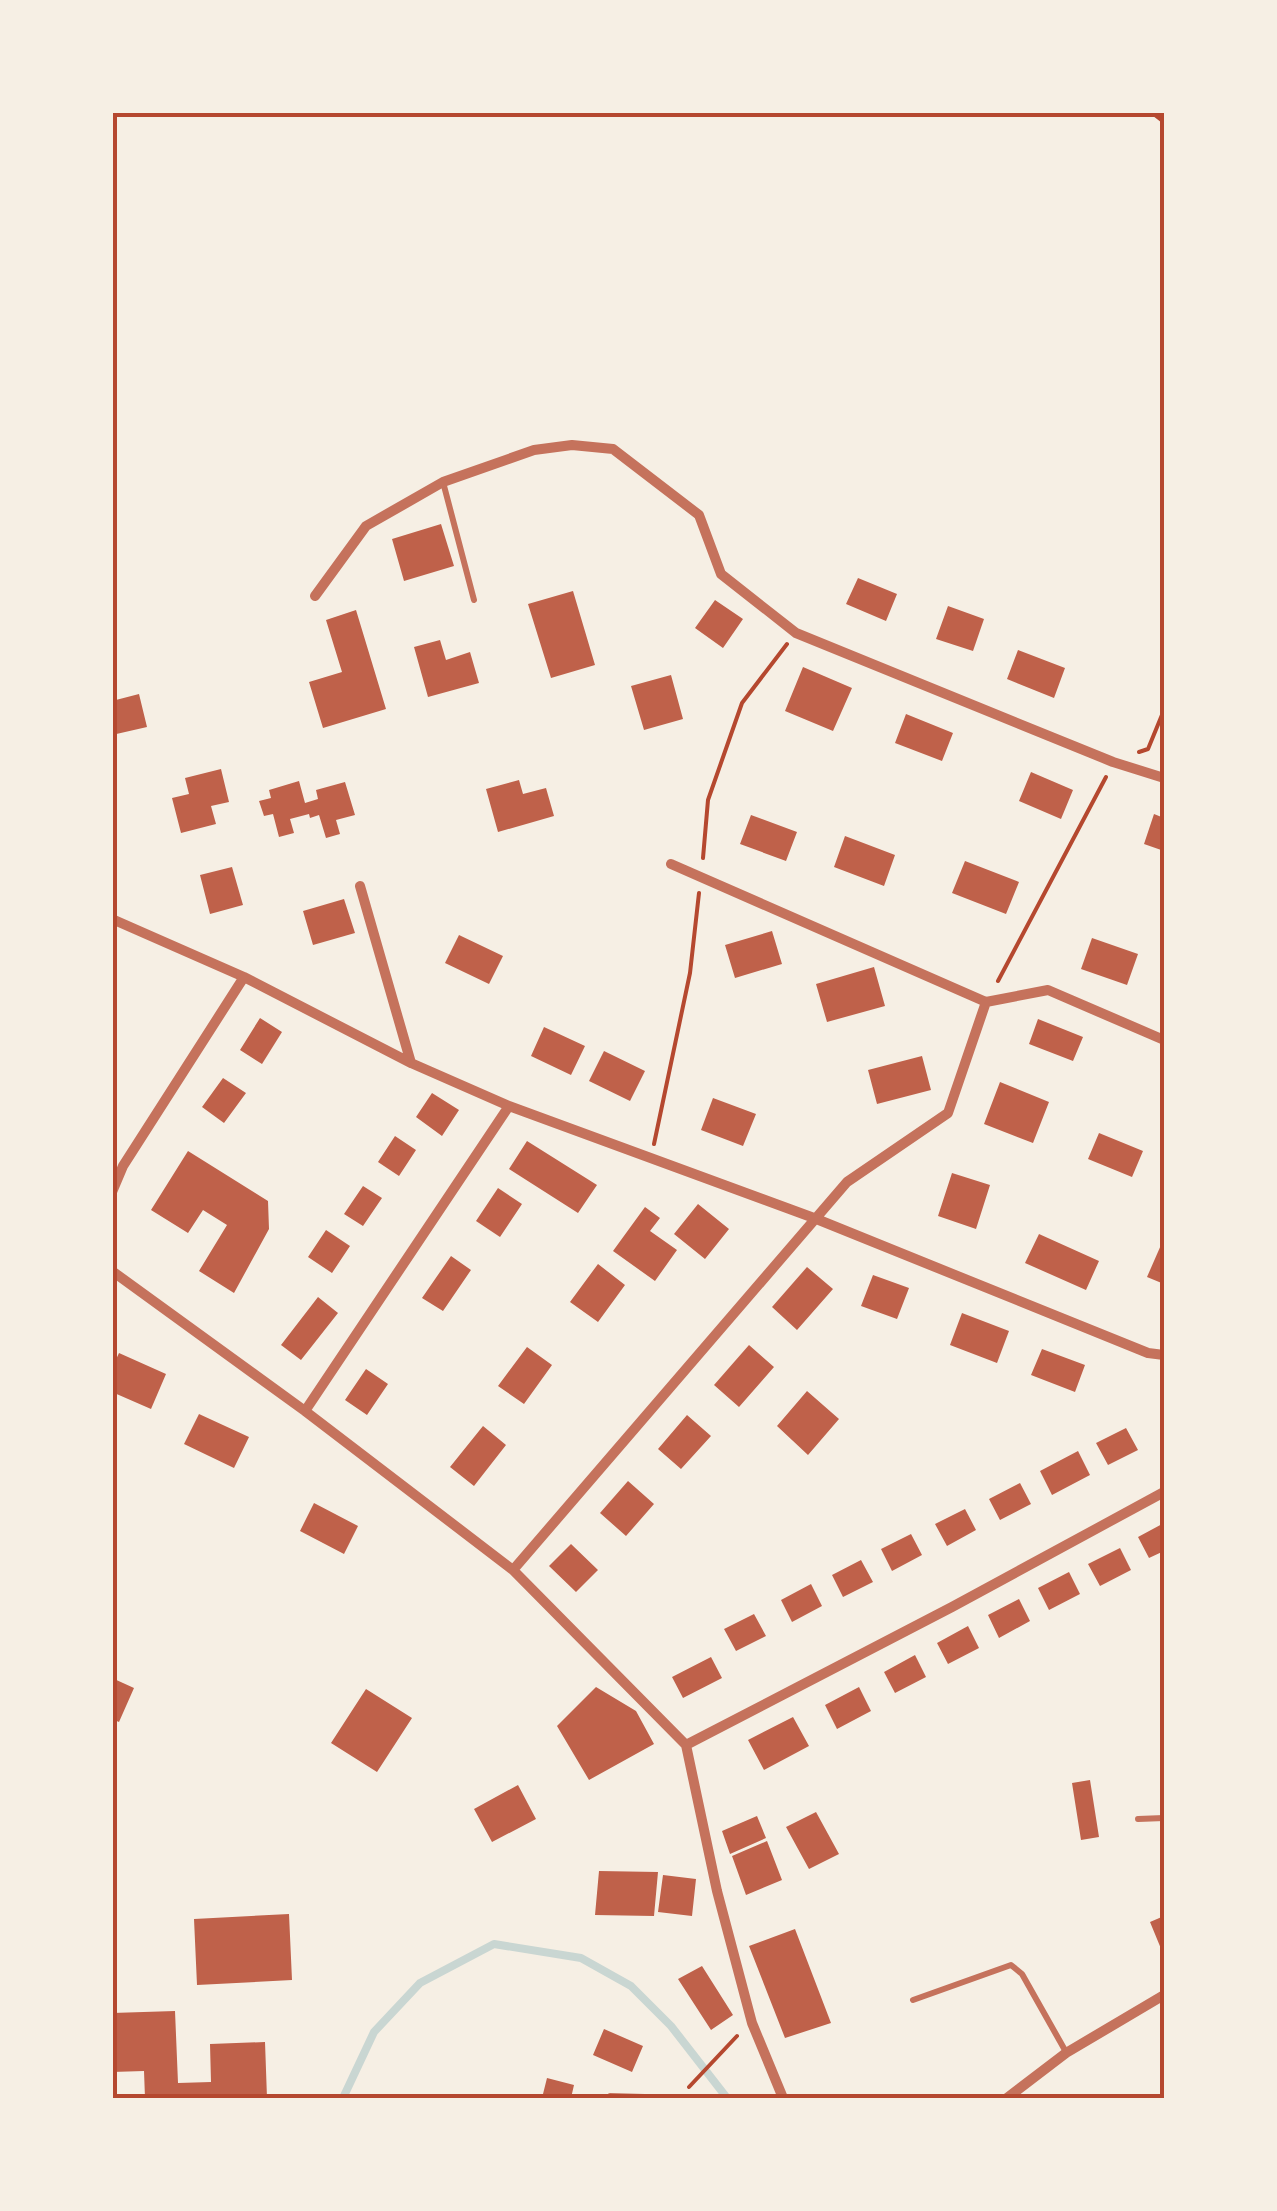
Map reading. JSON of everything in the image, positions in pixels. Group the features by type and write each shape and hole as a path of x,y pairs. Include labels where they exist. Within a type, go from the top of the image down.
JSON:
{"street":[{"path":"315,596 366,526 443,482 534,450 572,445 613,449 699,516 722,574 796,632 1113,762 1164,778"},
{"path":"671,864 986,1002 1048,990 1164,1040"},
{"path":"360,886 411,1063"},
{"path":"112,919 244,977 411,1063 509,1106 814,1218 1148,1353 1164,1355"},
{"path":"112,1192 124,1166 244,977"},
{"path":"513,1570 847,1182 948,1113 986,1002"},
{"path":"304,1411 509,1106"},
{"path":"112,1271 513,1570 686,1745 717,1891 747,2004 783,2098"},
{"path":"686,1745 1164,1492"},
{"path":"1007,2098 1066,2053 1164,1994"}],"lane":[{"path":"443,482 474,600"},
{"path":"1138,1819 1164,1818"},
{"path":"913,2000 1011,1964 1022,1974 1066,2053"},
{"path":"609,2098 679,2098"}],"path":[{"path":"1151,112 1164,122"},
{"path":"651,1159 690,974 708,800 742,703 796,632"},
{"path":"986,1002 1113,762 1148,749 1164,710"},
{"path":"695,2079 724,2046"}],"building":[{"path":"441,524 454,566 404,581 392,539"},
{"path":"858,578 897,594 886,621 846,604"},
{"path":"573,591 595,665 551,678 528,604"},
{"path":"715,600 743,619 723,648 695,628"},
{"path":"948,606 984,619 973,651 936,639"},
{"path":"356,610 386,709 323,728 309,682 342,672 326,620"},
{"path":"440,640 446,660 470,652 479,683 428,697 414,647"},
{"path":"1018,650 1065,668 1054,698 1007,679"},
{"path":"803,667 852,688 833,731 785,711"},
{"path":"671,675 683,719 644,730 631,686"},
{"path":"139,694 147,727 112,735 112,701"},
{"path":"906,714 953,733 942,761 895,743"},
{"path":"221,769 229,802 211,806 216,824 181,833 172,798 189,794 185,778"},
{"path":"1031,772 1073,790 1061,819 1019,801"},
{"path":"519,780 523,794 546,788 554,816 498,832 486,789"},
{"path":"299,781 305,803 318,799 316,790 345,782 355,815 336,820 340,834 326,838 319,815 310,818 309,814 290,819 294,833 279,837 273,814 264,816 259,801 271,798 269,790"},
{"path":"1154,814 1164,818 1164,851 1144,844"},
{"path":"751,815 797,832 786,861 740,844"},
{"path":"845,836 895,855 884,886 834,867"},
{"path":"965,861 1019,882 1006,914 952,893"},
{"path":"232,867 243,905 210,914 200,875"},
{"path":"344,899 355,933 313,945 303,911"},
{"path":"772,931 782,964 735,978 725,945"},
{"path":"459,935 503,956 489,984 445,963"},
{"path":"1092,938 1138,954 1127,985 1081,969"},
{"path":"874,967 885,1006 827,1022 816,984"},
{"path":"260,1018 282,1032 262,1064 240,1050"},
{"path":"1038,1019 1083,1037 1073,1061 1029,1044"},
{"path":"544,1027 585,1046 571,1075 531,1056"},
{"path":"604,1051 645,1071 630,1101 589,1081"},
{"path":"922,1056 931,1090 877,1104 868,1070"},
{"path":"223,1078 246,1093 224,1123 202,1107"},
{"path":"1000,1082 1049,1102 1033,1143 984,1124"},
{"path":"432,1093 459,1110 442,1136 416,1117"},
{"path":"713,1098 756,1114 743,1146 701,1130"},
{"path":"1099,1133 1143,1151 1132,1177 1088,1159"},
{"path":"395,1136 416,1150 399,1176 378,1162"},
{"path":"527,1141 597,1185 578,1213 509,1169"},
{"path":"188,1151 268,1201 269,1229 234,1293 199,1271 227,1225 203,1210 188,1233 151,1210"},
{"path":"952,1173 990,1185 976,1229 938,1216"},
{"path":"363,1186 382,1198 363,1226 344,1214"},
{"path":"498,1188 522,1204 500,1237 476,1221"},
{"path":"698,1204 729,1229 705,1259 674,1234"},
{"path":"645,1207 660,1218 650,1231 677,1250 655,1281 613,1251"},
{"path":"326,1230 350,1246 332,1273 308,1257"},
{"path":"1039,1234 1099,1261 1086,1290 1025,1263"},
{"path":"1161,1245 1164,1246 1164,1284 1147,1277"},
{"path":"451,1256 471,1270 443,1311 422,1298"},
{"path":"598,1264 625,1285 598,1322 570,1302"},
{"path":"807,1267 833,1289 797,1330 772,1307"},
{"path":"873,1275 909,1288 897,1319 861,1306"},
{"path":"318,1297 338,1313 301,1360 281,1345"},
{"path":"962,1313 1009,1331 997,1363 950,1345"},
{"path":"749,1345 774,1367 739,1407 714,1385"},
{"path":"527,1347 552,1365 524,1404 498,1386"},
{"path":"1042,1349 1085,1365 1075,1392 1031,1375"},
{"path":"119,1353 166,1374 151,1409 112,1392 112,1368"},
{"path":"366,1369 388,1384 367,1415 345,1400"},
{"path":"807,1391 839,1419 808,1455 777,1426"},
{"path":"199,1414 249,1437 234,1468 184,1444"},
{"path":"687,1415 711,1436 681,1469 658,1449"},
{"path":"483,1426 506,1445 474,1486 450,1467"},
{"path":"1126,1428 1138,1450 1108,1465 1096,1443"},
{"path":"1078,1451 1090,1475 1052,1495 1040,1471"},
{"path":"628,1481 654,1504 626,1536 600,1513"},
{"path":"1020,1483 1031,1504 1000,1520 989,1499"},
{"path":"314,1503 358,1526 344,1554 300,1531"},
{"path":"965,1509 976,1530 947,1546 935,1524"},
{"path":"1164,1523 1164,1551 1149,1558 1138,1537"},
{"path":"911,1534 922,1555 892,1571 881,1549"},
{"path":"571,1544 598,1570 576,1592 549,1566"},
{"path":"1120,1548 1131,1570 1100,1586 1088,1564"},
{"path":"861,1560 873,1582 843,1597 832,1575"},
{"path":"1069,1572 1080,1594 1049,1610 1038,1588"},
{"path":"811,1584 822,1606 792,1622 781,1600"},
{"path":"1019,1599 1030,1621 999,1638 988,1615"},
{"path":"754,1614 766,1636 736,1651 724,1629"},
{"path":"968,1626 979,1648 948,1664 937,1643"},
{"path":"915,1655 926,1677 895,1693 884,1672"},
{"path":"711,1657 722,1678 683,1698 672,1677"},
{"path":"112,1678 134,1688 119,1722 112,1719"},
{"path":"596,1687 636,1711 654,1744 589,1780 557,1726"},
{"path":"859,1687 871,1711 837,1729 825,1705"},
{"path":"366,1689 412,1718 377,1772 331,1743"},
{"path":"793,1717 809,1746 764,1770 748,1740"},
{"path":"1090,1780 1099,1837 1081,1840 1072,1783"},
{"path":"518,1785 536,1819 492,1842 474,1809"},
{"path":"816,1812 839,1854 809,1869 786,1827"},
{"path":"757,1816 766,1838 730,1854 722,1831"},
{"path":"767,1841 782,1880 746,1895 732,1856"},
{"path":"599,1871 658,1872 654,1916 595,1915"},
{"path":"663,1875 696,1879 692,1916 658,1912"},
{"path":"289,1914 292,1980 197,1985 194,1919"},
{"path":"1164,1916 1164,1956 1150,1922"},
{"path":"795,1929 831,2023 785,2038 749,1946"},
{"path":"702,1966 733,2015 711,2030 678,1979"},
{"path":"175,2011 178,2083 211,2082 210,2044 265,2042 267,2098 145,2098 144,2071 112,2072 112,2013"},
{"path":"604,2029 643,2046 632,2072 593,2055"},
{"path":"547,2078 574,2085 571,2098 542,2098"}],"waterway":[{"path":"343,2098 374,2032 420,1983 494,1944 581,1958 631,1986 671,2026 727,2098"}]}
